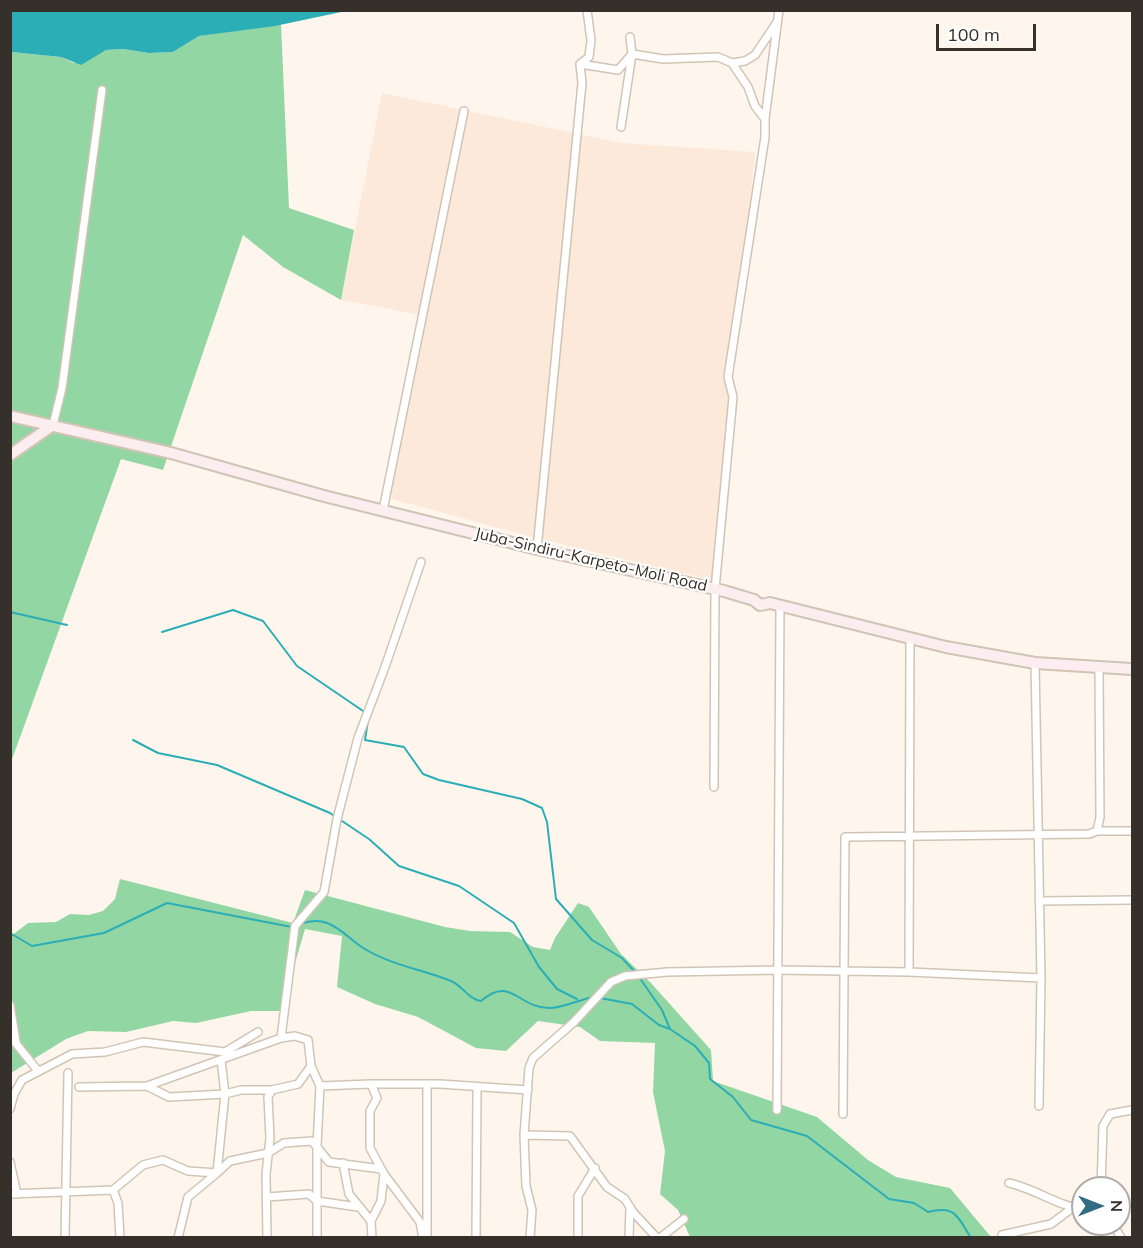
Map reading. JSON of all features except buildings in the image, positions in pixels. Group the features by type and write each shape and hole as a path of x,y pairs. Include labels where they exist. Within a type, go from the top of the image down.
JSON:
{"main road":[{"name":"Juba-Sindiru-Karpeto-Moli Road","path":"10,416 171,453 537,549 715,589 754,600 760,605 780,605 946,647 1035,663 1132,669"},
{"path":"10,455 53,425"}],"street":[{"path":"580,64 589,57 591,40 587,10"},
{"path":"714,787 715,589 733,397 728,378 764,149 765,119 779,10"},
{"path":"632,54 685,60 718,57 732,63 745,61 755,55 778,21"},
{"path":"621,127 632,54 630,37"},
{"path":"580,64 618,70 632,54"},
{"path":"732,63 748,87 755,106 765,119"},
{"path":"537,549 572,209 582,83 580,64"},
{"path":"53,425 62,388 102,90"},
{"path":"383,510 420,342 464,111"},
{"path":"281,1038 295,926 324,892 337,819 358,738 382,677 420,562"},
{"path":"777,1110 780,605"},
{"path":"909,972 910,637"},
{"path":"1035,663 1041,978 1039,1106"},
{"path":"1097,831 1100,817 1099,668"},
{"path":"843,1114 845,837 1089,834 1097,831 1132,831"},
{"path":"1039,901 1132,900"},
{"path":"530,1238 532,1209 526,1186 524,1135 533,1058 574,1022 611,982 625,976 666,972 777,970 909,972 1041,978"},
{"path":"10,1005 16,1044"},
{"path":"10,1109 14,1094 22,1080 72,1054 105,1052 144,1042 225,1052 258,1032"},
{"path":"10,1036 38,1071"},
{"path":"79,1087 147,1086 281,1038 295,1036 308,1040 311,1066 320,1086 316,1146 317,1238"},
{"path":"217,1173 225,1094 221,1060"},
{"path":"147,1086 169,1097 225,1094 241,1090 272,1090 298,1084 311,1066"},
{"path":"65,1238 68,1073"},
{"path":"320,1086 371,1083 528,1090"},
{"path":"371,1083 377,1098 370,1111 369,1148 420,1222 425,1238"},
{"path":"425,1238 427,1086"},
{"path":"476,1238 477,1089"},
{"path":"267,1238 270,1138 268,1097 272,1090"},
{"path":"1101,1176 1103,1126 1110,1114 1132,1110"},
{"path":"524,1135 570,1136 607,1187 630,1206 658,1238 684,1219"},
{"path":"178,1238 188,1197 230,1161 268,1153 284,1143 312,1141 329,1162 383,1171"},
{"path":"10,1162 14,1194 65,1194 113,1190 143,1166 164,1160 188,1171 217,1173"},
{"path":"343,1163 349,1194 371,1221"},
{"path":"578,1238 578,1196 595,1168"},
{"path":"372,1238 371,1221 381,1201 383,1171"},
{"path":"1002,1235 1051,1224 1071,1209 1042,1193 1009,1184"},
{"path":"113,1190 118,1203 120,1238"},
{"path":"267,1197 309,1194 316,1201 358,1207"},
{"path":"629,1238 630,1206"}],"shaded area":[{"path":"382,93 622,143 755,152 711,580 528,536 389,498 422,315 341,300"}],"green space":[{"path":"281,24 289,208 354,230 341,300 283,267 243,235 163,470 121,459 11,762 11,52 61,57 74,63 106,50 173,52 199,36"},
{"path":"120,879 293,923 305,890 445,927 470,931 510,932 533,947 550,950 555,938 578,903 589,907 621,954 651,983 711,1050 713,1081 817,1117 868,1160 896,1177 950,1188 991,1237 690,1237 678,1210 660,1194 665,1151 653,1092 655,1043 600,1041 580,1027 538,1021 506,1051 476,1048 418,1017 375,1004 337,987 342,936 305,929 281,1011 251,1011 196,1023 173,1021 126,1032 88,1031 66,1039 11,1073 11,936 28,923 56,922 70,914 89,915 103,911 115,899"}],"water":[{"path":"10,11 346,11 275,26 199,36 173,52 106,50 81,65 61,57 11,52"}],"waterway":[{"path":"162,632 233,610 263,621 297,666 366,713"},
{"path":"10,612 67,625"},
{"path":"368,720 365,740 404,747 423,774 439,780 522,799 542,808 547,822 556,899 592,940 622,958 635,972"},
{"path":"133,740 158,753 217,765 330,813 369,839 399,866 459,886 514,923 539,967 557,989 577,999"},
{"path":"10,933 32,946 104,933 167,903 292,927"},
{"path":"300,924 314,921 327,923 338,928 375,955 451,981 476,1000 481,1001 500,991 508,992 538,1007 549,1008 595,997"},
{"path":"639,977 662,1010 670,1029 695,1046 709,1063 710,1079 733,1097 751,1120 807,1136 889,1199 914,1203 928,1212 950,1211 959,1218 971,1238"},
{"path":"600,998 632,1004 659,1025 670,1029"}]}
